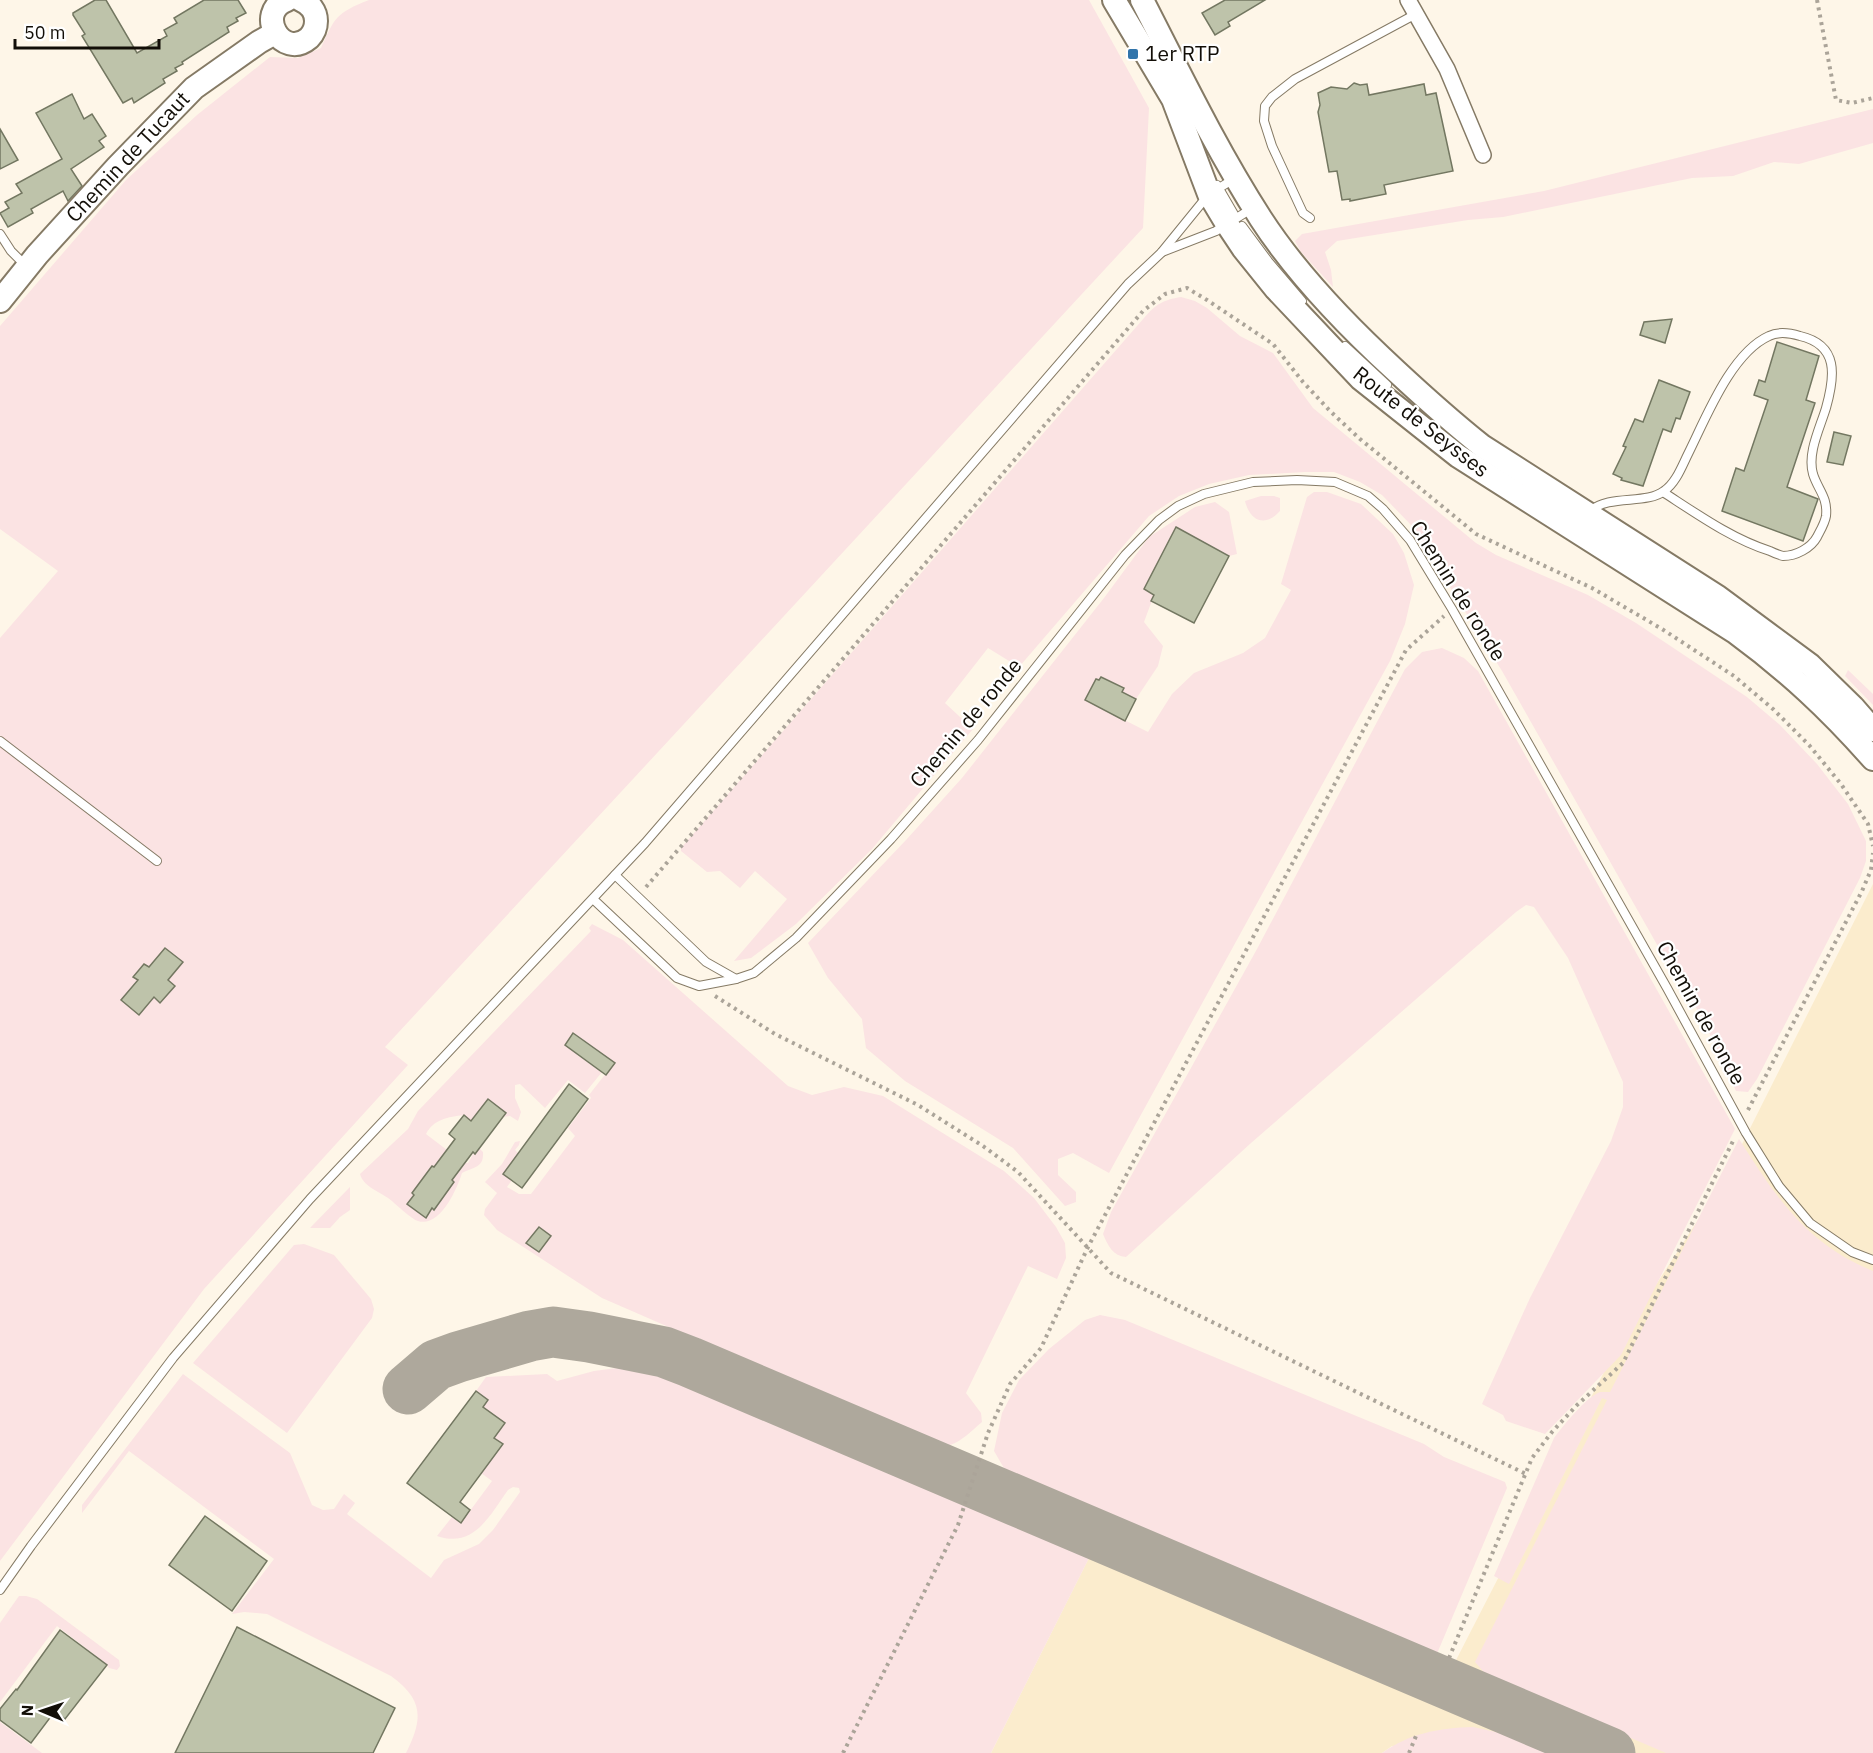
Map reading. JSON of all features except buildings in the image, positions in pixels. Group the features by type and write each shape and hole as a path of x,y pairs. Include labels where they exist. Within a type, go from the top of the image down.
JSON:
{"main road":[{"name":"Route de Seysses","path":"1114,0 1239,216 1243,248 1276,289 1361,379 1458,456 1735,632 1775,662 1841,722 1873,759"},
{"name":"Route de Seysses","path":"1142,0 1220,184 1239,216 1262,221 1306,280 1356,334 1441,413 1506,463 1588,512 1718,597 1810,665 1873,730"},
{"path":"299,2 316,18 316,26 305,41 296,44 288,43 275,33 272,16 276,8 299,2"},
{"name":"Chemin de Tucaut","path":"0,301 27,267 118,166 194,88 275,33"}],"street":[{"path":"1408,0 1447,69 1483,155"}],"lane":[{"path":"1310,218 1303,213 1272,146 1264,121 1265,106 1272,97 1295,79 1416,14"},
{"path":"1175,85 1186,110"},
{"path":"0,1590 173,1358 295,1216 645,843 1128,284 1161,253 1220,184"},
{"path":"1161,253 1216,231 1239,216"},
{"name":"Route de Seysses","path":"1239,216 1268,261 1309,309"},
{"path":"0,234 11,251 27,267"},
{"path":"1571,528 1594,508 1614,501 1647,497 1663,492 1678,475 1725,379 1752,347 1770,335 1787,332 1811,338 1827,349 1831,365 1832,388 1812,456 1813,474 1826,499 1826,518 1813,544 1801,551 1783,556 1750,545 1663,492"},
{"name":"Route de Seysses","path":"1340,341 1392,390"},
{"name":"Chemin de ronde","path":"699,986 754,973 796,938 891,839 978,740 1125,555 1159,520 1178,506 1204,494 1253,482 1297,480 1335,482 1368,496 1383,509 1410,540 1452,609 1779,1186 1810,1223 1852,1251 1873,1260"},
{"path":"0,741 157,861"},
{"path":"615,875 706,963 736,979"},
{"path":"593,899 677,978 699,986"}],"path":[{"path":"1817,0 1836,100 1852,103 1873,98"},
{"path":"638,897 1143,311 1165,294 1187,288 1273,344 1303,382 1331,412 1476,534 1592,588 1662,629 1734,676 1773,709 1809,745 1841,784 1868,824 1873,846"},
{"path":"843,1753 958,1525 988,1433 1010,1384 1041,1348 1088,1247 1406,650 1452,609"},
{"path":"1449,1658 1532,1458 1577,1405 1623,1363 1742,1124 1862,891 1871,870 1873,853"},
{"path":"699,986 775,1034 918,1106 983,1146 1018,1172 1111,1273 1526,1474"},
{"path":"1409,1753 1416,1736"}],"shaded area":[{"path":"369,0 1089,0 1149,108 1143,228 385,1047 408,1065 204,1289 0,1561 0,638 58,571 0,529 0,326 126,180 197,115 270,57 298,58 321,48 338,17"},
{"path":"1873,109 1873,143 1799,164 1774,162 1733,176 1692,178 1503,217 1468,220 1337,241 1325,252 1331,270 1333,287 1301,252 1295,241 1302,234 1544,191"},
{"path":"1181,297 1207,308 1240,336 1273,353 1313,408 1476,543 1496,555 1588,595 1636,623 1747,697 1780,725 1817,764 1848,804 1866,841 1866,861 1860,878 1757,1079 1748,1092 1736,1091 1702,1017 1668,964 1502,671 1412,526 1382,495 1360,482 1334,472 1249,475 1209,484 1179,496 1149,516 1019,667 988,648 945,703 973,729 872,849 796,924 751,958 734,961 787,899 755,871 740,888 720,871 707,872 681,851 681,848 1148,313 1160,303"},
{"path":"1314,492 1327,492 1361,504 1393,534 1404,553 1414,585 1405,624 1390,661 1109,1173 1073,1153 1058,1159 1058,1175 1076,1192 1076,1202 1065,1206 1013,1148 905,1081 866,1048 862,1019 828,978 808,943 962,778 1104,598 1149,537 1195,507 1215,502 1229,512 1237,554 1229,556 1176,528 1144,589 1154,595 1144,622 1163,646 1158,666 1136,699 1122,692 1124,688 1102,677 1099,680 1096,679 1085,700 1148,732 1172,694 1194,673 1243,653 1265,638 1291,590 1281,584 1307,497"},
{"path":"1261,496 1280,498 1280,511 1275,516 1259,520 1251,514 1245,501"},
{"path":"1442,648 1464,658 1478,671 1735,1129 1621,1355 1545,1434 1506,1421 1503,1415 1482,1404 1530,1298 1611,1141 1623,1107 1623,1082 1568,958 1534,907 1526,905 1516,912 1251,1143 1126,1257 1111,1250 1103,1234 1111,1212 1257,949 1405,669 1422,652"},
{"path":"1848,670 1873,694 1873,705 1845,676"},
{"path":"1873,884 1873,1753 1408,1753 1392,1746 1382,1753 991,1753 1109,1518 1454,1664 1622,1337 1724,1180"},
{"path":"592,924 623,940 788,1086 812,1095 844,1087 883,1096 1004,1171 1034,1198 1056,1227 1065,1243 1066,1258 1057,1279 1028,1266 966,1393 981,1413 982,1422 963,1438 948,1446 942,1446 602,1298 497,1230 484,1215 485,1209 497,1193 485,1182 502,1164 515,1142 520,1141 515,1150 518,1153 503,1174 512,1180 507,1187 519,1194 531,1194 575,1136 568,1128 591,1098 589,1095 614,1063 586,1042 577,1055 602,1072 585,1093 568,1080 545,1108 520,1084 515,1085 515,1098 521,1112 518,1121 510,1116 471,1121 464,1115 442,1120 429,1129 426,1134 464,1163 468,1163 479,1148 483,1152 480,1164 462,1173 446,1206 433,1219 426,1222 415,1220 364,1182 360,1174 408,1129 418,1111 591,931 589,928","holes":["432,1166 457,1173 452,1180 454,1182 426,1217 407,1204 414,1195 412,1193"]},
{"path":"1739,1139 1780,1199 1811,1233 1850,1260 1873,1271 1873,1753 1666,1753 1488,1677 1475,1662 1607,1400 1602,1398 1509,1584 1494,1576 1554,1438 1575,1412 1594,1395 1600,1392 1610,1392"},
{"path":"350,1187 350,1210 330,1228 310,1228"},
{"path":"304,1244 334,1255 371,1299 374,1309 372,1318 287,1433 193,1363 294,1245"},
{"path":"1100,1315 1125,1320 1424,1444 1444,1457 1505,1482 1507,1488 1436,1656 1008,1475 994,1451 1002,1413 1019,1380 1049,1349 1085,1320"},
{"path":"617,1368 647,1372 683,1385 1090,1556 991,1753 406,1753 412,1741 417,1720 415,1702 410,1693 391,1676 267,1614 244,1612 232,1614 274,1559 129,1451 82,1513 82,1505 183,1374 290,1453 312,1505 323,1510 334,1509 344,1494 355,1503 347,1514 431,1578 444,1560 479,1544 493,1530 520,1492 519,1488 513,1487 508,1490 487,1519 471,1534 450,1539 437,1536 452,1517 461,1523 492,1481 481,1473 503,1445 494,1438 505,1423 483,1407 488,1400 476,1391 486,1377 547,1374 557,1381 594,1371"},
{"path":"19,1596 37,1599 119,1660 120,1666 117,1670 109,1668 57,1626 0,1702 0,1623"},
{"path":"0,1722 42,1753 0,1753"},
{"path":"1473,1727 1509,1735 1549,1753 1382,1753 1414,1736"}],"taxiway":[{"path":"408,1389 436,1365 530,1336 553,1332 664,1352 1610,1753"}],"place":[{"name":"1er RTP","path":"1133,54"}]}
